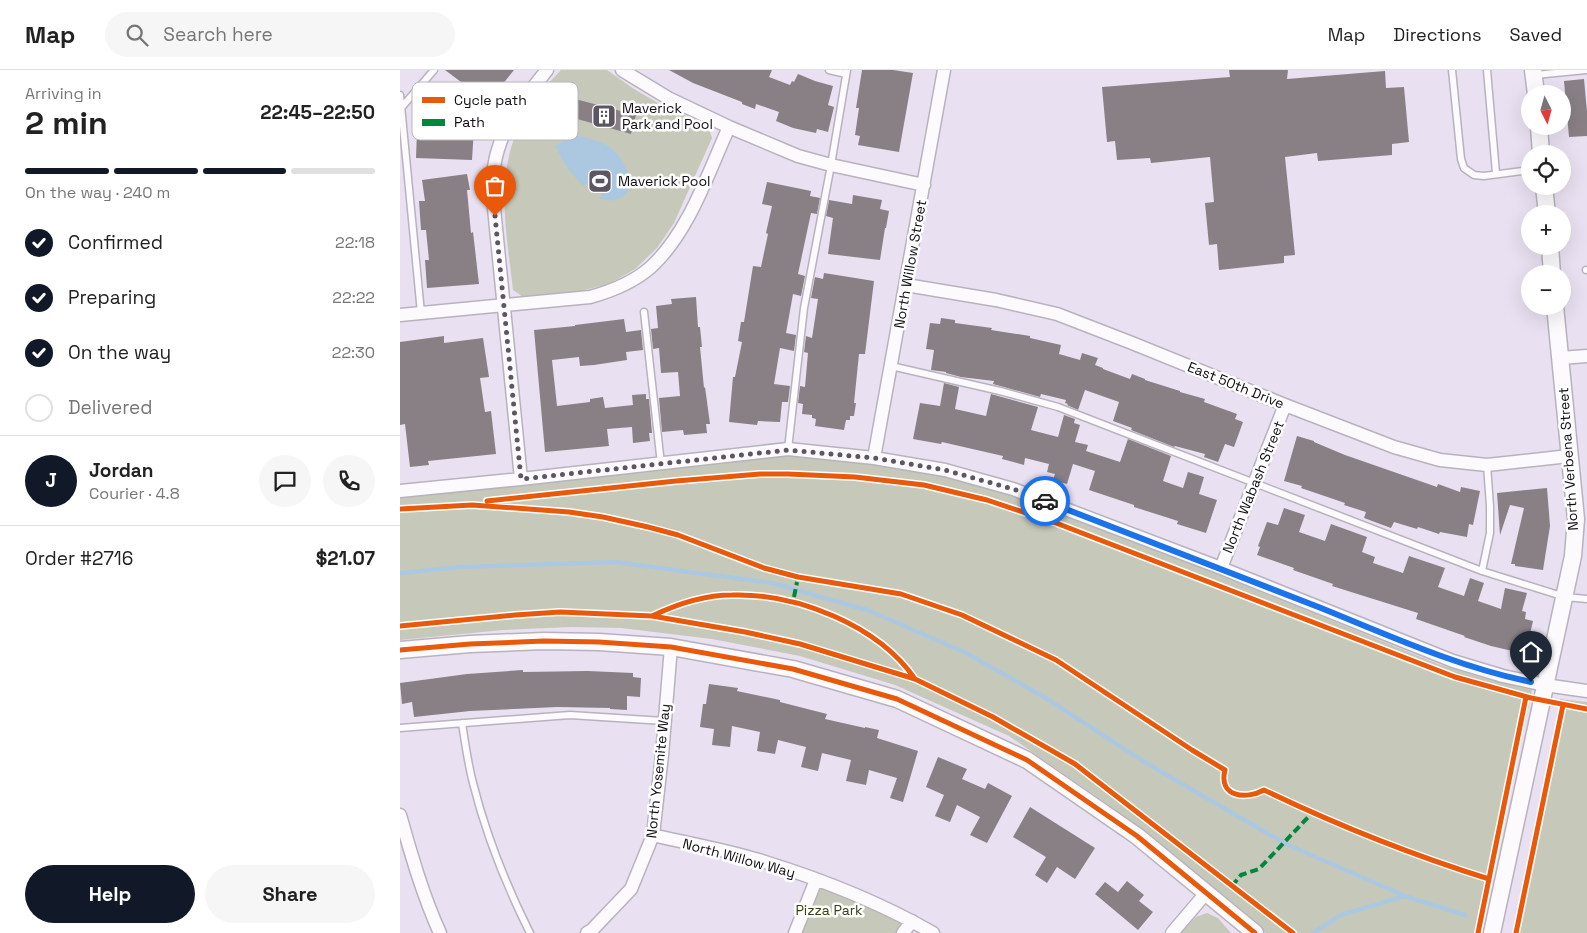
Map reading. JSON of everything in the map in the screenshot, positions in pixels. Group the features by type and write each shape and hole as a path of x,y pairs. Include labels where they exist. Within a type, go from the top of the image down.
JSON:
{"street":[{"path":"538,82 547,70"},
{"path":"622,70 668,98 729,127 798,156 924,185"},
{"name":"North Willow Street","path":"874,458 944,70"},
{"path":"400,315 590,297 628,283 650,267 668,248 688,217 729,127"},
{"path":"501,140 494,167 494,198 521,479"},
{"name":"East 50th Drive","path":"906,285 996,300 1057,314 1285,405 1394,446 1440,460 1487,465 1569,456"},
{"name":"North Verbena Street","path":"1492,933 1573,556 1576,519 1556,315"},
{"path":"1560,358 1587,356"},
{"name":"North Wabash Street","path":"1220,568 1285,405"},
{"path":"400,491 788,450 874,458 945,470 1013,489 1220,568 1454,661 1545,686 1587,691"},
{"path":"400,650 470,644 544,641 599,642 671,647 793,669 897,699 1027,760 1137,836 1255,933"},
{"name":"North Yosemite Way","path":"587,933 631,889 653,835 671,647"},
{"path":"400,814 432,916 440,933"},
{"name":"North Willow Way","path":"653,835 763,861 869,901 933,933"},
{"path":"795,933 816,880"},
{"path":"1172,933 1206,893"},
{"path":"903,933 912,921"}],"lane":[{"path":"424,82 434,70"},
{"path":"788,450 804,308 847,72 829,70"},
{"path":"1452,70 1461,159 1464,168 1474,175 1484,176 1521,171"},
{"path":"1487,70 1496,173"},
{"path":"1534,73 1586,70"},
{"path":"400,95 421,313"},
{"path":"401,108 412,95"},
{"path":"644,312 661,464"},
{"path":"891,366 1000,390 1058,408 1482,571 1565,597 1587,599"},
{"path":"1482,571 1490,533 1487,465"},
{"path":"400,728 570,715 664,721"},
{"path":"462,723 473,783 492,845 530,933"}],"green space":[{"path":"561,70 607,70 658,103 708,126 712,138 674,223 657,248 635,269 609,284 580,291 523,297 513,290 505,220 506,174 514,140 578,140 578,82 550,82"},
{"path":"792,454 870,462 935,473 997,490 1185,561 1438,664 1532,690 1480,933 1266,933 1109,805 1009,736 895,685 800,656 712,639 621,628 571,627 503,630 400,640 400,495"},
{"path":"1560,699 1587,702 1587,933 1513,933 1545,786"},
{"name":"Pizza Park","path":"816,880 912,921 903,933 795,933"},
{"path":"1207,913 1218,918 1231,933 1181,933 1196,917"}],"water":[{"name":"Maverick Pool","path":"578,136 601,142 610,147 616,152 626,167 630,183 629,191 624,196 613,200 600,199 606,177 604,173 583,186 567,168 555,146 564,140 578,140"}],"building":[{"path":"445,70 514,70 504,82 461,82"},
{"path":"669,70 772,70 769,77 790,85 798,74 833,86 828,105 834,107 828,132 817,129 816,133 793,128 776,121 779,112 756,104 755,109 693,83"},
{"path":"862,70 893,70 913,73 899,152 858,145 860,136 855,135 859,108 856,108"},
{"path":"1229,70 1288,70 1287,79 1385,71 1386,88 1404,87 1409,142 1392,144 1392,155 1318,161 1317,153 1285,157 1295,255 1284,256 1284,263 1219,270 1217,244 1209,245 1205,203 1214,202 1210,157 1151,163 1150,158 1117,160 1115,141 1107,142 1102,87 1230,77"},
{"path":"1584,79 1587,136 1569,137 1569,135 1571,135 1571,85 1564,85 1564,81"},
{"name":"Maverick Park and Pool","path":"578,100 636,115 631,134 578,119"},
{"path":"417,140 473,140 472,160 416,158"},
{"path":"467,174 470,190 467,190 471,233 473,232 479,284 427,288 425,260 429,260 426,230 421,230 419,201 425,201 422,180"},
{"path":"767,182 811,191 810,196 820,198 817,214 811,213 798,274 805,276 801,296 793,294 786,333 796,335 794,351 780,348 774,384 790,386 788,402 782,402 780,422 758,421 757,425 729,422 733,377 735,377 742,342 738,341 741,322 744,322 753,266 761,267 768,234 766,233 772,206 762,204"},
{"path":"853,195 882,200 880,209 889,211 880,260 828,254 833,218 826,216 829,200 852,204"},
{"path":"824,273 874,281 865,354 859,354 854,416 850,416 850,420 846,420 844,430 815,426 816,419 812,418 812,415 802,414 803,404 798,403 800,386 805,387 808,353 804,352 806,336 812,338 818,299 811,298 815,277 823,279"},
{"path":"696,297 698,327 700,327 702,347 700,347 704,388 710,424 706,424 707,433 684,435 683,430 662,432 659,398 680,396 678,372 661,373 659,348 653,349 651,329 658,328 656,306 672,304 671,299"},
{"path":"941,318 955,320 955,323 1030,336 1030,338 1061,345 1059,354 1080,360 1082,353 1098,358 1095,365 1103,369 1130,379 1132,374 1205,399 1204,402 1237,414 1235,419 1243,422 1234,447 1225,444 1218,462 1204,457 1205,454 1174,447 1113,421 1119,402 1085,390 1078,410 1067,405 1065,403 1066,400 1041,394 1040,397 993,384 994,381 961,377 931,370 934,350 926,349 930,323 940,324"},
{"path":"624,319 626,332 641,330 643,350 626,352 627,360 594,365 580,366 579,357 552,360 557,406 590,402 590,399 603,397 605,408 633,405 632,395 646,394 646,399 649,399 652,433 649,433 650,441 633,443 632,427 607,429 609,446 545,452 534,330"},
{"path":"444,336 444,343 483,338 489,377 480,378 485,412 491,411 496,454 428,461 429,465 410,467 405,424 400,425 400,342"},
{"path":"944,383 959,387 955,409 986,416 991,394 1038,407 1031,430 1058,437 1064,415 1075,419 1074,423 1080,425 1075,442 1088,445 1086,451 1120,462 1128,439 1171,456 1163,481 1183,488 1188,472 1204,477 1199,494 1217,500 1206,533 1177,524 1178,521 1089,490 1095,471 1073,464 1067,484 1053,480 1055,474 1047,472 1049,464 1025,458 1024,465 1002,459 1003,456 942,442 941,444 913,439 920,403 940,406"},
{"path":"1297,436 1437,487 1438,484 1460,492 1461,487 1480,491 1473,525 1469,524 1467,537 1440,532 1439,534 1394,522 1391,528 1364,518 1366,512 1301,488 1302,486 1284,481"},
{"path":"1547,488 1550,526 1543,570 1515,566 1515,564 1511,564 1524,508 1510,505 1500,535 1497,493"},
{"path":"1284,508 1305,515 1299,532 1325,541 1331,524 1367,537 1362,552 1375,557 1373,563 1403,573 1409,556 1445,568 1438,587 1464,596 1470,578 1484,583 1478,601 1501,609 1505,588 1527,593 1522,611 1526,612 1525,619 1533,621 1529,638 1525,637 1521,653 1464,637 1416,619 1418,613 1332,586 1333,584 1257,555 1260,547 1258,546 1267,522 1278,525"},
{"path":"523,670 523,672 588,671 633,673 633,677 641,678 640,697 627,696 627,710 557,707 470,711 414,717 412,702 402,704 400,683 467,674"},
{"path":"709,684 738,688 737,691 780,700 780,702 827,714 825,719 879,730 877,738 918,751 903,802 890,798 897,778 869,770 866,785 846,781 851,760 822,753 818,771 801,767 806,747 778,740 775,754 757,751 760,732 732,726 730,747 712,745 714,729 700,727 703,704 706,704"},
{"path":"938,757 967,769 962,779 985,789 988,783 1012,796 987,843 970,835 980,817 957,805 950,822 935,816 944,795 926,787"},
{"path":"1030,807 1095,848 1075,879 1057,867 1047,883 1035,875 1046,857 1013,837"},
{"path":"1127,881 1144,895 1139,901 1153,912 1138,930 1095,894 1105,882 1118,892"}],"waterway":[{"path":"400,573 461,567 615,562 772,583 870,611 966,653 1044,697 1146,763 1286,844 1405,896 1465,915"},
{"path":"1313,933 1341,915 1405,896"}],"marked path":[{"path":"794,597 797,582"},
{"path":"1232,886 1241,875 1259,869 1312,813"}],"cycle path":[{"path":"487,501 760,474 855,477 924,485 987,500 1056,523 1455,677 1531,698 1587,709"},
{"path":"400,509 472,505 569,512 603,517 678,535 764,568 798,577 901,594 962,615 1056,660 1225,770 1224,779 1226,786 1235,794 1249,795 1264,790 1375,839 1489,879"},
{"path":"652,616 681,604 701,598 722,595 757,596 808,606 858,628 880,643 899,660 915,679"},
{"path":"400,626 560,612 652,616 745,632 800,644 915,679 993,717 1075,764 1293,933"},
{"path":"400,650 470,644 544,641 599,642 671,647 793,669 897,699 1027,760 1137,836 1255,933"},
{"path":"1478,933 1526,697"},
{"path":"1516,933 1563,705"}],"way so far":[{"path":"495,216 521,479 788,450 874,458 945,470 1013,489 1045,501"}],"place":[{"name":"Maverick Park and Pool","path":"604,116"},
{"name":"Maverick Pool","path":"600,181"}],"route":[{"path":"1045,501 1454,661 1503,676 1531,682"}]}
